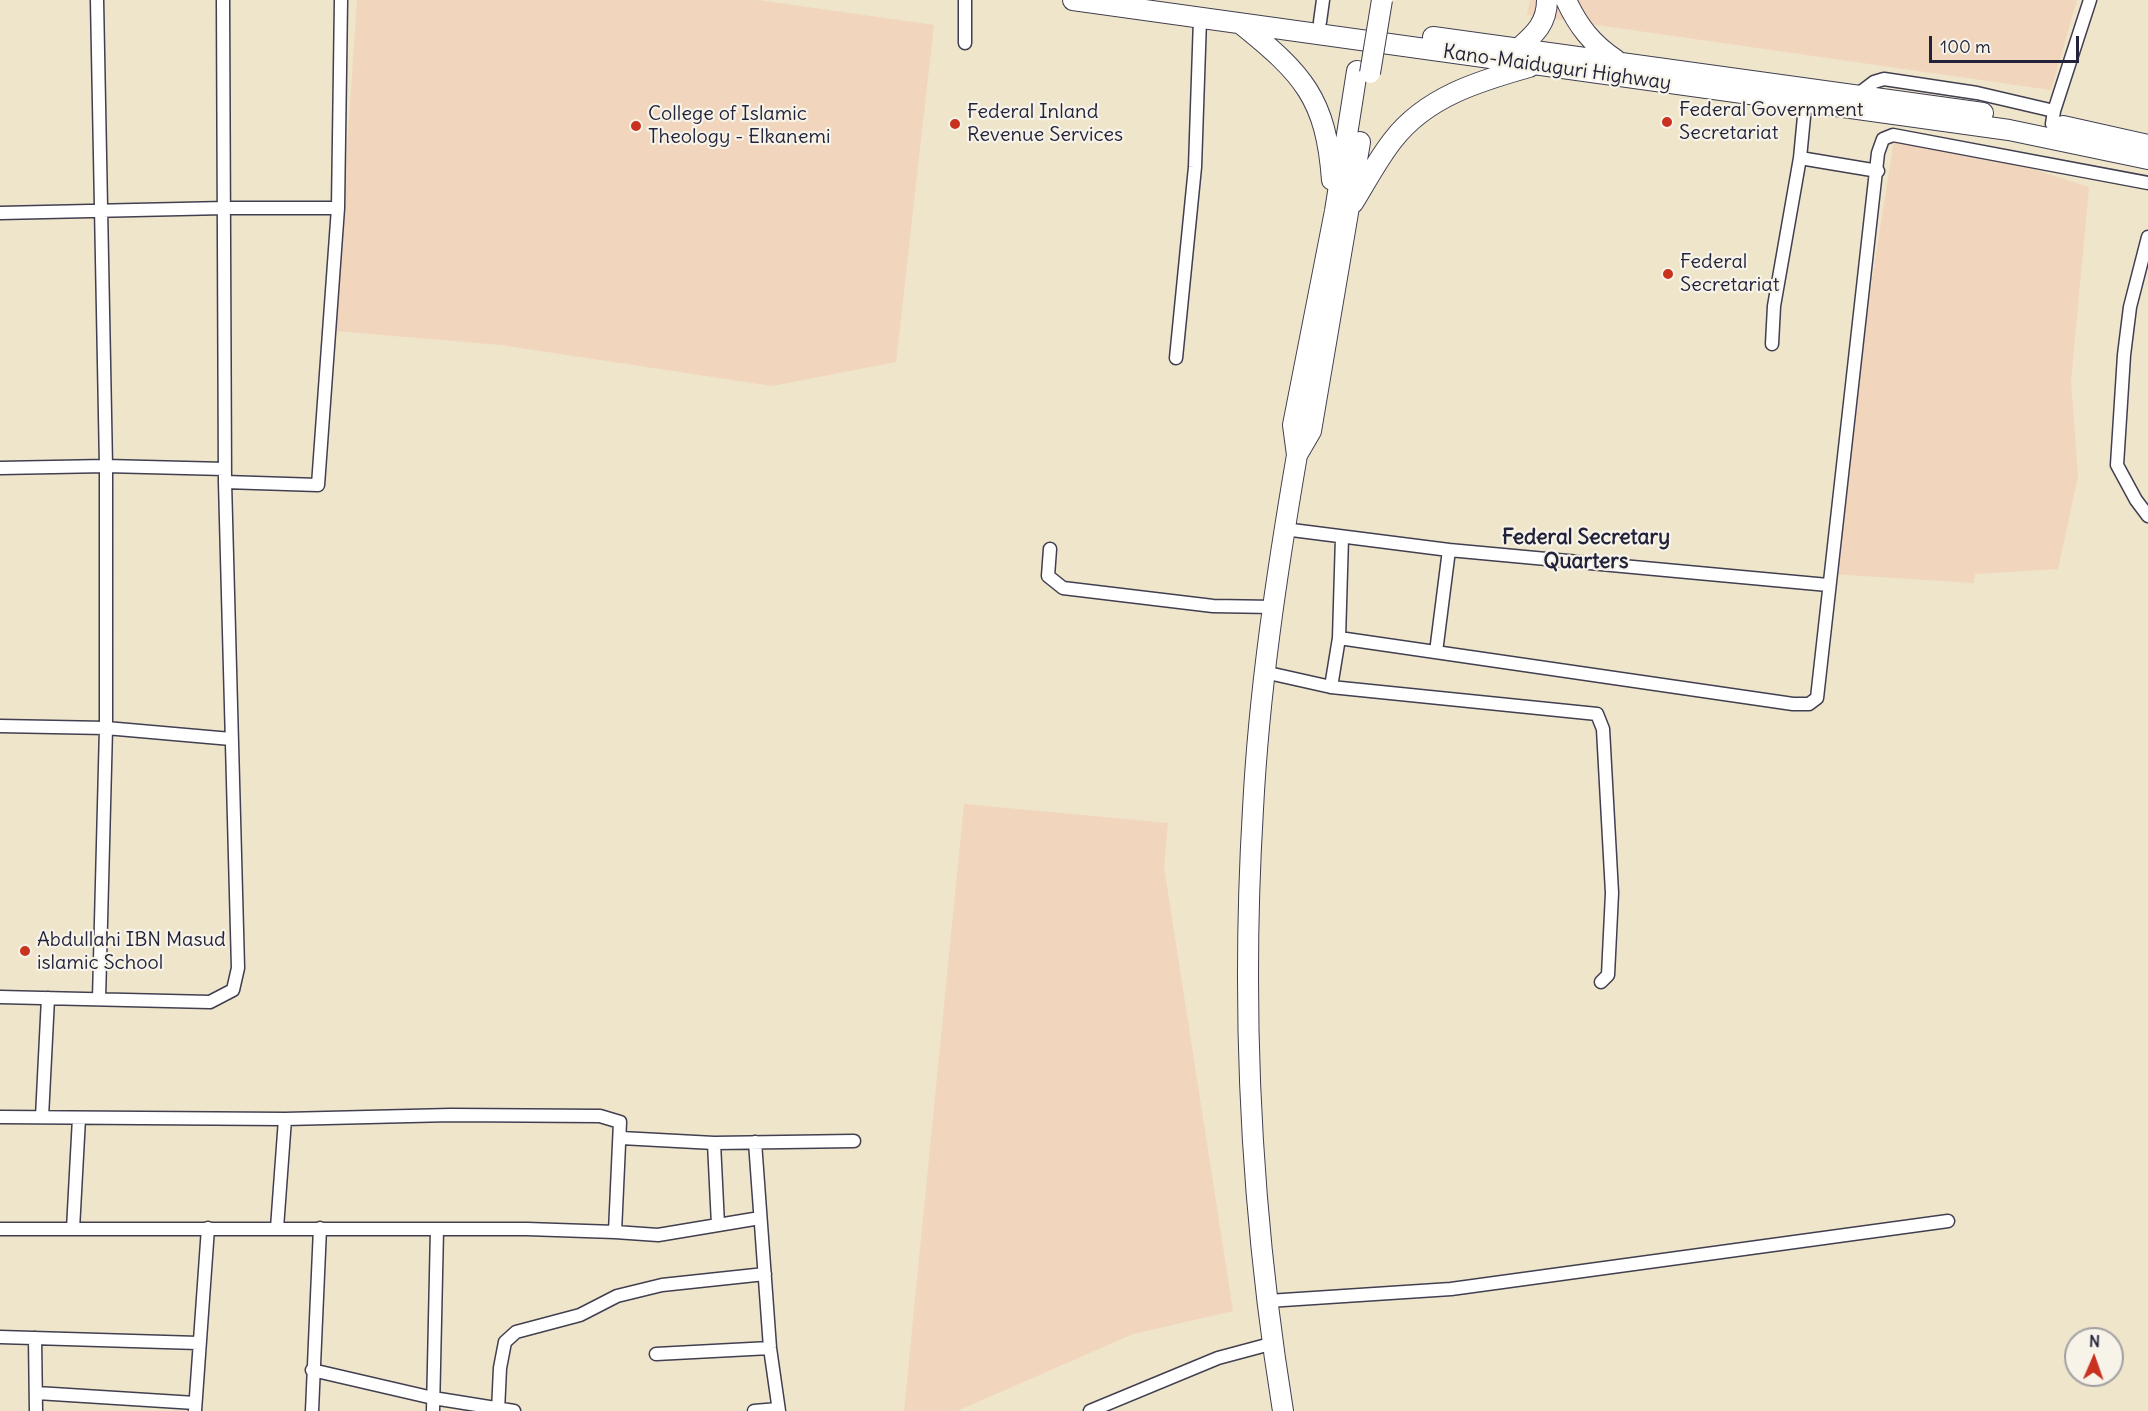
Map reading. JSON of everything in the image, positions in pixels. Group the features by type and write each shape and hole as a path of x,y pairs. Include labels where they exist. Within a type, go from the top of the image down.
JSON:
{"highway":[{"name":"Kano-Maiduguri Highway","path":"1072,0 1534,65 1806,95 1857,95 2053,118 2148,145"},
{"name":"Kano-Maiduguri Highway","path":"1158,0 1618,61 2009,130 2148,159"},
{"path":"1364,72 1368,0"},
{"path":"1283,1411 1268,1301 1254,1142 1250,1002 1252,809 1264,672 1284,529 1296,455 1311,431 1364,72 1382,0"},
{"path":"1519,48 1540,29 1545,19 1547,0"},
{"path":"1566,0 1580,27 1592,42 1618,61"},
{"path":"1241,24 1297,73 1312,95 1322,117 1342,210"},
{"path":"1342,210 1393,140 1418,115 1448,95 1534,65"}],"street":[{"path":"97,0 99,212 106,466 106,728 99,999"},
{"path":"0,997 210,1002 233,990 238,968 225,482 223,0"},
{"path":"225,482 318,484 338,208 341,0"},
{"path":"964,0 965,43"},
{"path":"1320,21 1323,0"},
{"path":"2053,118 2090,0"},
{"path":"1176,358 1195,167 1200,19"},
{"path":"1772,344 1774,306 1800,158 1806,95"},
{"path":"1339,638 1793,704 1809,704 1817,698 1828,585 1878,171 1878,153 1883,139 1893,135 2148,183"},
{"path":"1800,158 1878,171"},
{"path":"0,213 338,208"},
{"path":"2148,237 2130,307 2126,336 2117,465 2136,500 2148,516"},
{"path":"0,468 106,466 225,469"},
{"path":"1284,529 1449,550 1828,585"},
{"path":"1331,687 1339,638 1342,537"},
{"path":"1050,549 1048,576 1063,588 1213,606 1274,607"},
{"path":"1436,652 1449,550"},
{"path":"1264,672 1331,687 1597,714 1603,729 1612,893 1608,975 1600,982"},
{"path":"0,726 106,728 231,739"},
{"path":"42,1117 48,998"},
{"path":"0,1117 285,1119 451,1115 600,1116 620,1122 615,1232"},
{"path":"73,1228 79,1118"},
{"path":"277,1228 285,1119"},
{"path":"621,1138 714,1143 854,1142"},
{"path":"754,1411 779,1410 770,1348 755,1142"},
{"path":"714,1143 718,1225"},
{"path":"0,1229 437,1229 615,1232 658,1235 760,1218"},
{"path":"1268,1301 1450,1289 1948,1221"},
{"path":"37,1393 195,1407 207,1228"},
{"path":"312,1411 320,1228"},
{"path":"433,1405 437,1229"},
{"path":"498,1410 500,1368 505,1342 516,1332 580,1315 617,1296 662,1286 765,1274"},
{"path":"0,1337 198,1342"},
{"path":"35,1338 36,1411"},
{"path":"1090,1411 1218,1358 1274,1343"},
{"path":"656,1354 770,1348"},
{"path":"312,1370 433,1405 514,1411"}],"shaded area":[{"name":"College of Islamic Theology - Elkanemi","path":"357,0 758,0 934,25 896,362 772,386 501,345 335,331"},
{"path":"1530,0 2077,0 2051,90 1527,15"},
{"path":"1894,140 1992,156 2089,187 2071,381 2078,477 2058,569 1975,574 1974,583 1832,574 1861,350"},
{"path":"964,804 1168,823 1164,867 1233,1311 1133,1334 957,1411 904,1411"}],"place":[{"name":"Federal Government Secretariat","path":"1667,122"},
{"name":"Federal Inland Revenue Services","path":"955,124"},
{"name":"College of Islamic Theology - Elkanemi","path":"636,126"},
{"name":"Federal Secretariat","path":"1668,274"},
{"name":"Abdullahi IBN Masud islamic School","path":"25,951"}],"district":[{"name":"Federal Secretary Quarters","path":"1586,550"}]}
